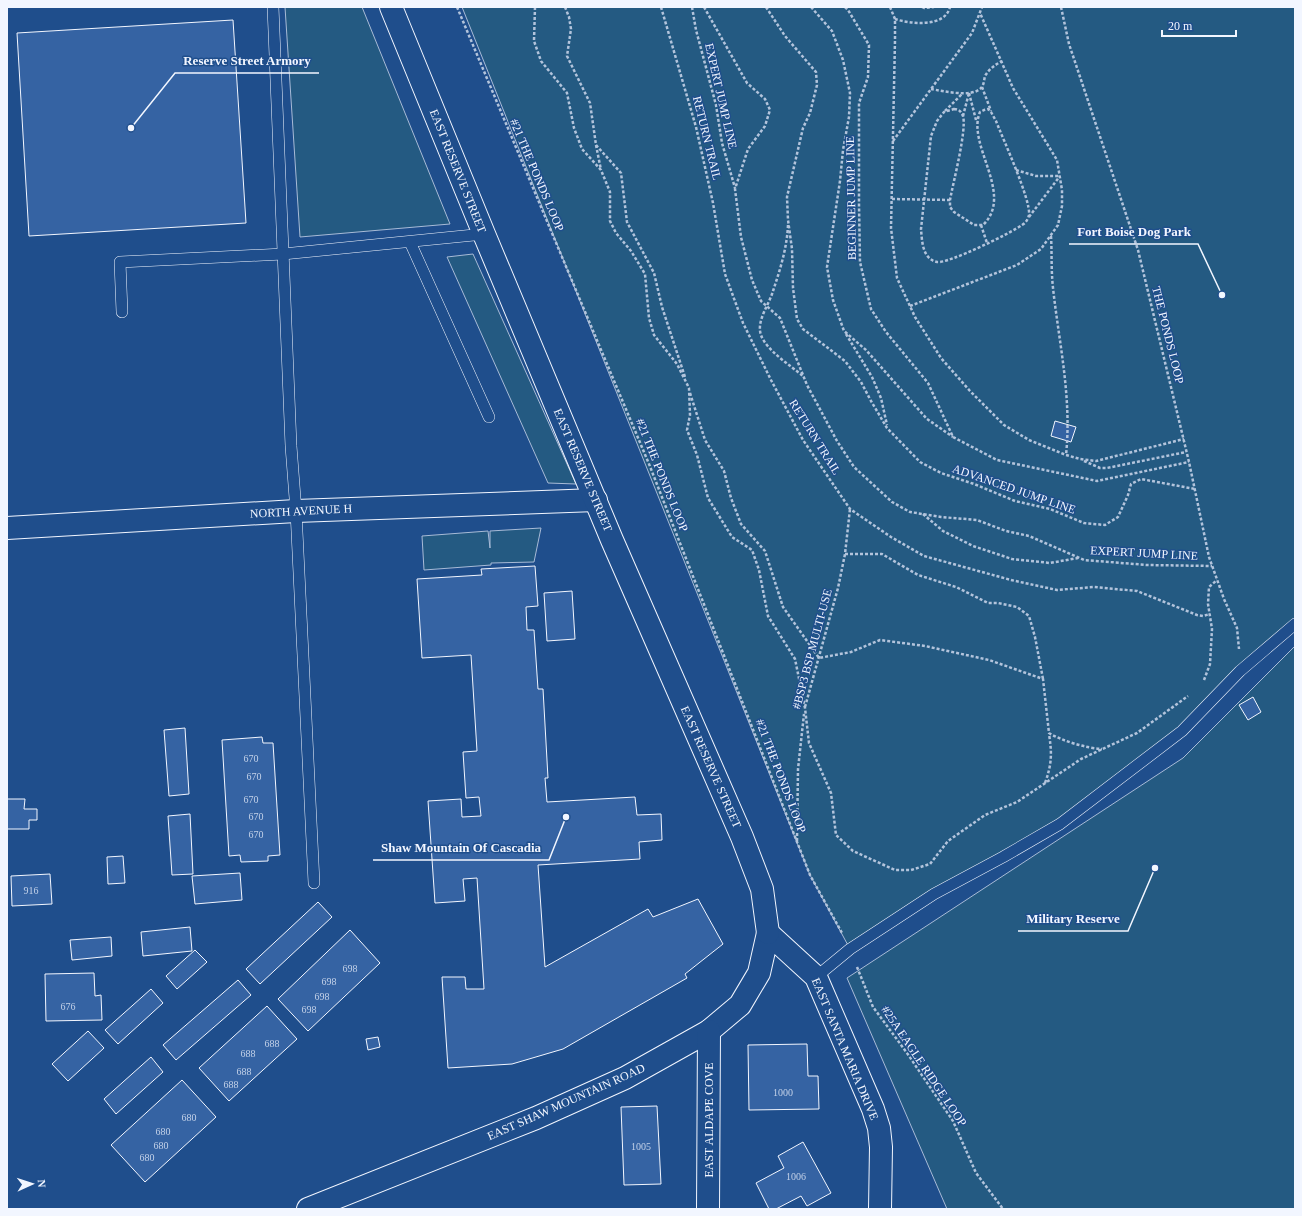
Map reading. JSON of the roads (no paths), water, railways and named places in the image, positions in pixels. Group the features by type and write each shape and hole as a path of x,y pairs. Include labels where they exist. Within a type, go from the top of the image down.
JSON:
{"street":[{"name":"EAST RESERVE STREET","path":"391,7 484,234 596,500 751,859 762,889 768,933"},
{"name":"NORTH AVENUE H","path":"7,528 296,511 596,500"},
{"name":"EAST SANTA MARIA DRIVE","path":"768,933 816,977 873,1109 879,1128 881,1147 880,1209"},
{"name":"EAST SHAW MOUNTAIN ROAD","path":"308,1209 536,1118 625,1078 709,1031 740,1005 759,973 768,933"},
{"name":"EAST ALDAPE COVE","path":"708,1209 709,1031"}],"lane":[{"path":"273,7 291,446 296,511 314,883"},
{"path":"122,312 120,262 283,254 484,234"},
{"path":"410,242 489,417"},
{"path":"816,977 850,949 934,894 1060,824 1182,731 1240,671 1295,624"}],"place":[{"name":"Reserve Street Armory","path":"131,128"},
{"name":"Fort Boise Dog Park","path":"1222,295"},
{"name":"Shaw Mountain Of Cascadia","path":"566,817"},
{"name":"Military Reserve","path":"1155,868"}]}
